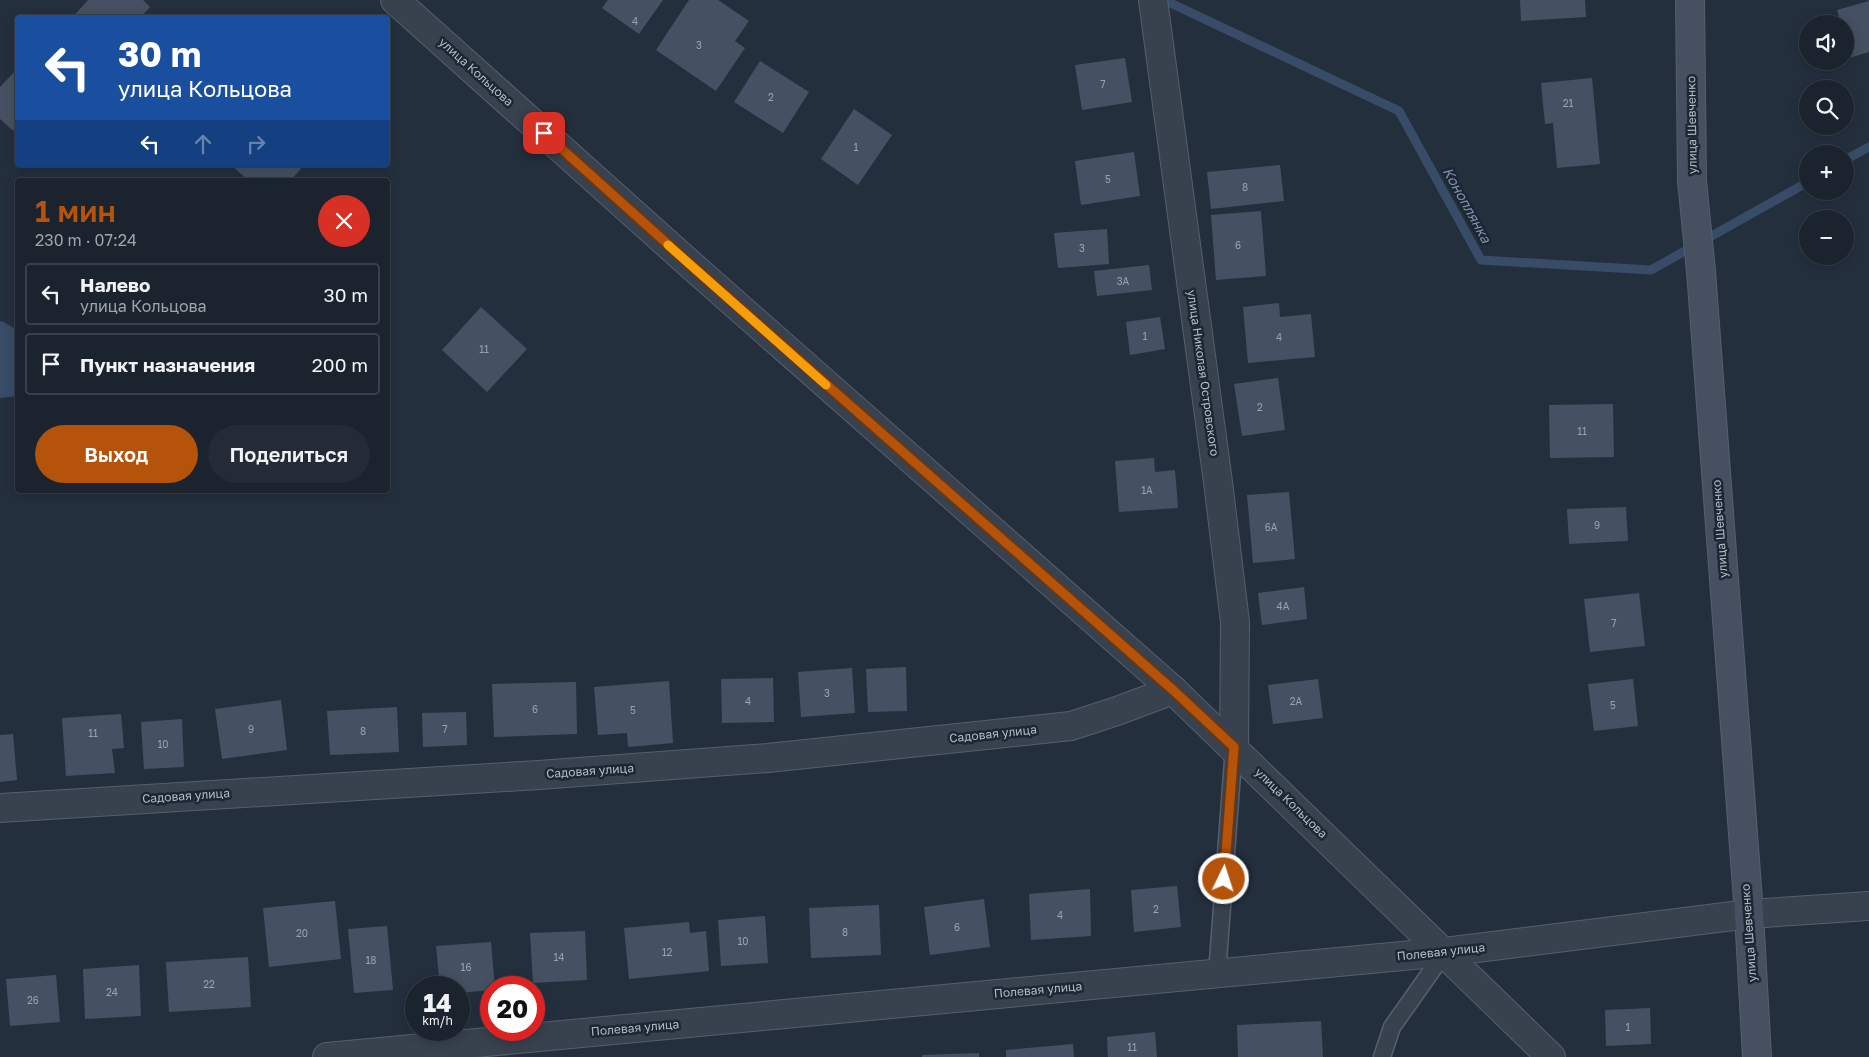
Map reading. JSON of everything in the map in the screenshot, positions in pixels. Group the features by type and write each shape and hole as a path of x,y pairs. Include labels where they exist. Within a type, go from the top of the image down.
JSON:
{"main road":[{"name":"улица Шевченко","path":"1690,0 1692,181 1701,272 1749,914 1757,1057"}],"street":[{"name":"улица Кольцова","path":"395,0 692,266 1173,690 1234,747 1551,1057"},
{"name":"улица Николая Островского","path":"1154,10 1218,482 1235,622 1234,747"},
{"name":"Садовая улица","path":"0,808 539,775 768,758 1071,726 1173,690"},
{"name":"Полевая улица","path":"327,1057 1445,952 1749,914 1869,906"}],"lane":[{"path":"1217,974 1234,747"},
{"path":"1382,1057 1392,1027 1445,952"}],"water":[{"path":"2,321 15,329 15,396 0,398 0,322"}],"building":[{"path":"88,0 143,0 150,7 143,15 75,15"},
{"path":"608,0 663,0 639,34 602,8"},
{"path":"689,0 718,0 749,21 735,41 745,48 716,91 656,50"},
{"path":"1520,0 1585,0 1586,17 1521,21"},
{"path":"1869,1 1869,52 1854,56 1854,15 1838,15 1837,10"},
{"path":"1125,58 1132,102 1082,110 1075,65"},
{"path":"760,61 809,92 783,133 734,102"},
{"path":"15,71 15,132 0,119 0,87"},
{"path":"1592,78 1600,164 1557,168 1553,123 1545,124 1541,83"},
{"path":"854,109 892,135 858,185 821,159"},
{"path":"1134,152 1140,196 1081,205 1075,161"},
{"path":"1280,165 1284,201 1211,209 1207,172"},
{"path":"233,167 302,167 293,178 246,178"},
{"path":"1261,211 1266,276 1216,280 1211,215"},
{"path":"1107,229 1109,264 1058,268 1054,233"},
{"path":"1149,265 1152,290 1097,296 1094,271"},
{"path":"1279,303 1280,317 1311,314 1315,357 1248,363 1243,307"},
{"path":"481,307 527,349 487,392 442,350"},
{"path":"1160,317 1165,349 1130,355 1126,322"},
{"path":"1278,378 1285,430 1242,436 1234,384"},
{"path":"1613,404 1614,457 1550,458 1549,405"},
{"path":"1154,458 1155,472 1175,470 1178,508 1119,512 1115,461"},
{"path":"1289,492 1295,559 1253,563 1247,495"},
{"path":"1626,507 1628,541 1569,544 1567,509"},
{"path":"1304,587 1307,619 1262,625 1258,593"},
{"path":"1639,593 1645,646 1590,652 1584,599"},
{"path":"906,667 907,711 868,712 866,669"},
{"path":"852,668 855,713 801,717 798,672"},
{"path":"773,678 774,722 722,723 721,679"},
{"path":"1318,679 1323,718 1273,724 1268,685"},
{"path":"1633,679 1638,726 1594,731 1588,684"},
{"path":"669,681 673,743 628,747 627,733 598,735 594,687"},
{"path":"576,682 577,734 494,737 492,684"},
{"path":"281,700 287,750 222,759 215,709"},
{"path":"397,707 399,752 330,755 327,711"},
{"path":"466,712 467,745 423,747 422,713"},
{"path":"121,714 124,748 112,749 115,773 66,776 62,718"},
{"path":"182,719 184,767 144,769 141,722"},
{"path":"13,734 17,780 0,782 0,735"},
{"path":"1177,886 1181,927 1134,932 1131,890"},
{"path":"1090,889 1091,936 1031,940 1029,894"},
{"path":"984,899 990,947 930,955 924,907"},
{"path":"335,901 341,959 269,967 263,908"},
{"path":"879,905 881,955 811,958 809,908"},
{"path":"765,916 768,963 721,966 718,920"},
{"path":"689,922 690,933 706,931 709,971 629,979 624,928"},
{"path":"387,926 393,990 354,993 348,929"},
{"path":"585,931 587,980 545,982 545,976 533,976 530,933"},
{"path":"491,942 494,976 480,976 480,991 470,992 470,976 439,976 436,946"},
{"path":"248,957 251,1007 169,1012 166,962"},
{"path":"139,965 141,1016 85,1019 83,969"},
{"path":"56,975 60,1022 10,1026 6,979"},
{"path":"1650,1008 1651,1044 1606,1046 1605,1010"},
{"path":"1321,1021 1323,1057 1238,1057 1237,1025"},
{"path":"1155,1032 1157,1057 1108,1057 1107,1037"},
{"path":"1073,1044 1074,1057 1006,1057 1006,1050"},
{"path":"979,1053 979,1057 922,1057 922,1055"}],"waterway":[{"name":"Коноплянка","path":"1164,0 1399,111 1481,260 1651,270 1799,187"},
{"name":"Коноплянка","path":"1854,155 1869,147"}],"slow traffic":[{"path":"668,245 826,385"}],"route":[{"path":"544,133 1173,690 1234,747 1224,879"}]}
